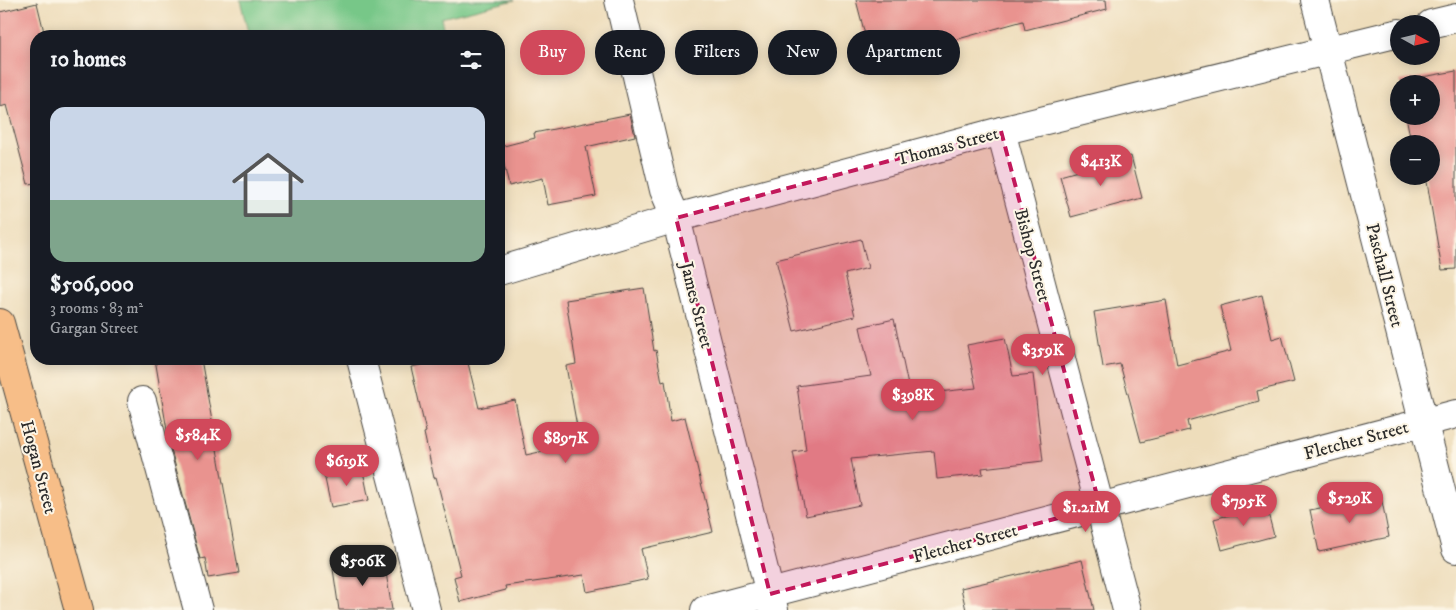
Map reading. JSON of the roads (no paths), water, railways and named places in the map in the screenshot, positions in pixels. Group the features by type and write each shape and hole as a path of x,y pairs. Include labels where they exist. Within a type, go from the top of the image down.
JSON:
{"main road":[{"name":"Hogan Street","path":"0,323 79,610"}],"street":[{"name":"James Street","path":"619,0 664,190 676,218 772,602"},
{"name":"Paschall Street","path":"1315,0 1456,549"},
{"path":"1440,22 1456,18"},
{"name":"Thomas Street","path":"505,269 676,218 1001,131 1390,35"},
{"name":"Bishop Street","path":"1001,131 1127,610"},
{"path":"363,365 426,610"},
{"path":"142,401 198,610"},
{"name":"Fletcher Street","path":"705,610 772,602 1100,507 1456,414"}]}
